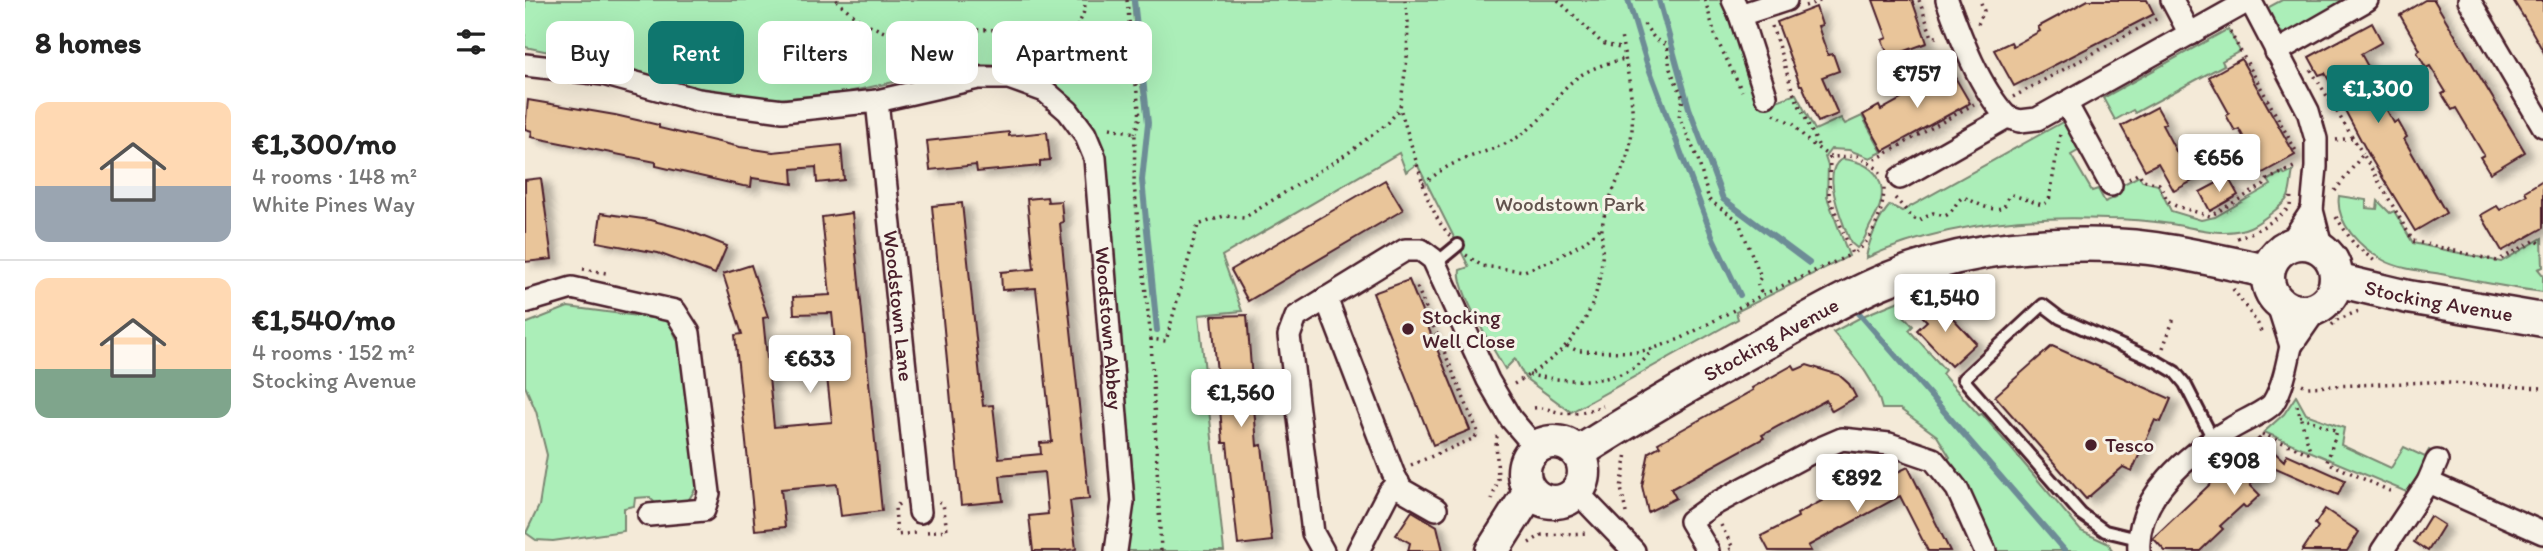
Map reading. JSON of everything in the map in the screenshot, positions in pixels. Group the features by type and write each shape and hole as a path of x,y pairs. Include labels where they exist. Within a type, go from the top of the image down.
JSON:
{"street":[{"path":"1766,96 1737,8 1786,0"},
{"path":"1947,0 1960,35 1989,92 2007,117 2020,121 2064,112 2250,0 2308,111 2316,142 2312,210 2322,249"},
{"path":"2276,52 2367,0"},
{"path":"2469,0 2543,126"},
{"path":"2167,9 2190,34"},
{"name":"Woodstown Abbey","path":"525,65 603,74 698,100 783,111 877,101 978,78 1009,78 1045,91 1068,111 1085,134 1094,158 1123,502 1116,551"},
{"name":"Woodstown Lane","path":"877,101 920,512"},
{"path":"2064,112 2111,185"},
{"path":"1900,178 2007,117"},
{"path":"2289,245 2312,210"},
{"path":"2139,545 2141,522 2166,481 2213,439 2272,404 2288,384 2291,346 2277,302 2271,293 2267,271 2271,260 2289,245 2300,242 2322,249"},
{"name":"Stocking Avenue","path":"1578,453 1641,413 1835,303 1923,265 1985,251 2056,246 2108,246 2148,248 2267,271"},
{"name":"Stocking Avenue","path":"2318,307 2333,291 2336,280 2335,268 2322,249"},
{"path":"1323,551 1313,533 1289,336 1296,317 1405,250 1421,250 1434,261 1496,395 1511,419 1536,448"},
{"name":"Stocking Avenue","path":"2336,280 2408,297 2543,320"},
{"path":"525,302 572,288 675,311 689,333 709,494 703,510 649,515"},
{"path":"1326,298 1401,489 1436,509"},
{"path":"2277,302 2297,311 2318,307"},
{"path":"2291,346 2318,307"},
{"path":"1707,551 1690,521 1734,494 1842,439 1889,444 1933,459 1957,489 1985,551"},
{"path":"1553,442 1571,447 1578,453 1584,468 1584,477 1577,492 1570,498 1553,503 1530,491 1524,473 1529,455 1536,448 1553,442"},
{"path":"2382,551 2428,482 2437,461"},
{"path":"1358,551 1395,477"},
{"path":"2428,482 2543,533"},
{"path":"1492,551 1530,491"},
{"path":"1577,492 1634,551"}],"lane":[{"path":"1434,261 1458,245"},
{"path":"2139,545 2105,531 2081,514 1963,379 2043,305 2060,318 2175,372 2185,384 2213,439"}],"path":[{"path":"836,0 859,20 886,33"},
{"path":"978,30 1024,29 1063,37 1075,30 1083,15 1086,0"},
{"path":"1127,0 1129,21"},
{"path":"1405,0 1408,21 1401,108 1423,184 1439,222 1464,253 1482,266 1524,271 1553,260 1583,243 1602,227"},
{"path":"1558,0 1602,44 1623,49"},
{"path":"1919,0 1933,37 1942,37"},
{"path":"1977,28 1984,11 1980,0"},
{"path":"2006,87 2012,98 2167,9"},
{"path":"1766,24 1771,23 1793,92 1822,151"},
{"path":"1644,24 1655,39 1667,45 1670,69 1683,98 1679,117 1698,159 1709,200 1738,220 1761,277 1757,284 1762,295"},
{"path":"2228,29 2296,151"},
{"path":"1496,395 1529,375 1567,346 1595,301 1602,258 1602,227 1612,189 1627,158 1632,133 1631,93 1621,36"},
{"path":"1423,184 1455,163 1491,151 1522,134 1548,113 1561,92 1584,73 1605,63 1625,59"},
{"path":"2310,68 2413,241 2497,261 2536,240 2543,246"},
{"path":"1136,84 1140,117 1135,133 1134,185 1151,339 1161,551"},
{"path":"1869,163 1976,103"},
{"path":"1151,339 1165,341 1198,225 1224,216 1244,218 1348,153 1388,123 1401,108"},
{"path":"1884,194 1896,198 1913,218 1919,221 1933,213 1945,216 1952,213 1963,197 1995,210 2004,207 2008,197 2013,195 2042,205 2049,201 2064,112"},
{"path":"1109,128 1135,133"},
{"path":"2316,142 2353,138"},
{"path":"2331,196 2363,154"},
{"path":"1567,346 1578,351 1636,352 1653,349 1680,339 1762,295 1852,254 1864,246 1882,208 1884,194 1878,169 1857,156 1830,157 1829,196 1852,254"},
{"path":"2111,185 2139,173 2143,180 2159,184 2168,201 2176,206 2210,216 2264,185 2267,180 2294,167 2290,207"},
{"path":"2334,213 2354,244 2381,265"},
{"path":"580,269 590,268 615,276"},
{"path":"2226,285 2239,296 2261,332"},
{"path":"1395,477 1475,438 1478,432 1417,287"},
{"path":"2158,362 2175,318"},
{"path":"1529,375 1566,382 1601,379 1632,370 1653,349"},
{"path":"2260,433 2308,453 2310,450 2288,384 2308,387 2430,382 2543,388"},
{"path":"2299,416 2337,431 2327,462 2392,492"},
{"path":"1491,504 1499,479 1496,439 1499,433"},
{"path":"1722,521 1721,527 1733,548 1727,551"},
{"path":"1527,544 1542,535 1586,535 1591,531"}],"green space":[{"path":"525,0 1132,0 1134,21 992,21 992,65 978,66 978,21 886,21 886,84 848,92 781,99 753,98 680,84 744,84 744,21 648,21 648,74 634,70 634,21 546,21 546,51 525,47"},
{"name":"Woodstown Park","path":"1134,0 1724,0 1765,105 1796,94 1815,130 1841,118 1845,124 1862,116 1882,152 1870,158 1849,150 1831,149 1825,157 1828,166 1827,197 1849,256 1736,312 1738,319 1571,412 1525,378 1515,359 1505,369 1464,291 1460,270 1469,267 1417,164 1406,172 1399,153 1222,256 1242,311 1199,315 1224,551 1124,551 1135,501 1102,153 1056,86 1052,84 1141,84 1146,110 1143,84 1152,84 1152,21 1136,21"},
{"path":"2282,0 2351,0 2287,35 2274,24 2267,8"},
{"path":"2228,29 2240,51 2222,61 2224,65 2135,113 2133,110 2115,120 2103,98"},
{"path":"2068,119 2083,148 2071,155 2092,191 2098,189 2105,202 2116,197 2112,190 2139,176 2142,181 2158,185 2171,211 2201,220 2215,217 2271,185 2268,180 2283,172 2285,175 2293,171 2289,194 2282,204 2259,222 2231,232 2123,219 2015,221 1924,237 1866,258 1875,230 1890,205 1902,211"},
{"path":"1843,159 1867,167 1880,182 1882,191 1877,213 1864,240 1857,248 1851,243 1835,198 1833,174 1836,164"},
{"path":"2339,196 2366,200 2366,208 2377,209 2378,201 2390,213 2394,211 2413,243 2501,262 2542,238 2543,267 2538,269 2543,275 2543,292 2389,263 2366,249 2351,234 2341,216"},
{"path":"1904,299 1912,306 1903,315 1913,326 1909,330 1945,370 1942,374 1979,415 1982,414 2081,531 2109,544 2112,551 1995,551 1946,461 1950,457 1937,436 1900,409 1882,409 1869,377 1833,332"},
{"path":"568,307 668,320 682,350 697,486 688,501 656,504 649,497 635,498 634,506 624,508 624,531 553,541 536,540 526,533 539,506 547,455 536,411 525,386 525,324"},
{"path":"2296,396 2306,414 2344,428 2341,445 2391,468 2404,447 2425,457 2429,450 2431,451 2409,493 2264,432 2284,414"}],"building":[{"path":"1873,0 1912,0 1927,43 1889,57 1882,40 1887,38"},
{"path":"2088,0 2147,0 2154,14 2014,86 1994,50 2011,42 2013,46 2040,31 2038,27"},
{"path":"2425,0 2434,0 2525,152 2490,173 2480,157 2484,155 2456,108 2452,110 2442,94 2446,92 2430,66 2426,68 2417,52 2420,50 2400,15"},
{"path":"2513,0 2543,0 2543,51 2529,26"},
{"path":"1816,7 1822,25 1818,26 1828,55 1833,54 1839,71 1822,77 1838,114 1818,122 1800,85 1777,22"},
{"path":"2372,23 2382,42 2361,54 2383,94 2379,96 2394,123 2398,121 2407,137 2404,139 2446,213 2415,231 2370,157 2325,73 2319,75 2309,57"},
{"path":"2241,59 2295,155 2259,175 2250,158 2254,156 2239,129 2235,131 2226,115 2229,113 2209,77"},
{"path":"1949,67 1970,103 1883,151 1863,115 1879,106 1881,110 1935,80 1933,76"},
{"path":"528,100 615,115 740,147 773,152 841,145 844,180 817,183 816,167 792,169 793,184 752,178 751,187 743,186 656,166 656,162 531,137 532,131 525,129"},
{"path":"2157,107 2166,123 2162,125 2192,181 2174,191 2158,163 2145,170 2121,126"},
{"path":"1009,132 1009,136 1047,132 1050,160 1040,161 1040,166 977,172 976,165 930,170 927,141"},
{"path":"2228,177 2238,195 2210,211 2200,192"},
{"path":"541,178 552,259 525,262 525,180"},
{"path":"1385,180 1403,210 1248,301 1231,270"},
{"path":"2543,180 2543,228 2502,251 2481,215 2497,206 2500,210 2527,195 2525,191"},
{"path":"1047,197 1048,202 1061,201 1063,222 1060,223 1089,499 1070,501 1076,549 1062,551 1033,551 1029,516 1048,514 1044,472 1000,476 1003,501 961,505 932,206 962,203 983,406 993,405 999,458 1041,454 1040,443 1052,442 1036,288 1002,290 1001,272 1034,269 1027,199"},
{"path":"601,213 650,220 684,229 727,246 715,274 658,253 597,242"},
{"path":"852,213 882,511 841,516 837,484 781,489 785,527 755,530 735,335 742,334 723,274 751,265 768,317 763,318 774,427 832,422 827,377 838,375 832,313 794,314 793,297 830,295 822,217"},
{"path":"1409,280 1470,430 1433,445 1373,293"},
{"path":"1938,302 1976,343 1951,366 1917,330 1927,321 1922,316"},
{"path":"1247,315 1257,446 1262,445 1272,541 1238,545 1227,443 1223,443 1212,316"},
{"name":"Tesco","path":"2052,346 2171,399 2161,422 2155,420 2132,471 2123,467 2086,499 1995,396"},
{"path":"1793,365 1796,370 1807,365 1839,375 1849,384 1856,397 1832,411 1826,400 1762,435 1764,438 1671,489 1676,498 1648,512 1642,486 1649,452 1660,446 1658,443"},
{"path":"2259,438 2284,461 2287,454 2345,480 2338,495 2269,465 2250,485 2260,495 2246,508 2243,505 2220,526 2223,529 2200,551 2165,551 2153,538"},
{"path":"1908,467 1950,551 1928,551 1900,496 1808,546 1811,551 1769,551 1761,536 1798,517 1797,514 1868,476 1872,484"},
{"path":"2325,509 2359,532 2347,551 2302,551 2318,527 2315,524"},
{"path":"1412,511 1437,526 1443,551 1408,551 1410,543 1396,535"},
{"path":"2430,516 2444,525 2428,551 2414,542"}],"waterway":[{"path":"1134,0 1148,123 1142,180 1157,330"},
{"path":"1628,0 1647,63 1713,238 1740,295"},
{"path":"1659,0 1689,108 1723,199 1809,263"},
{"path":"1858,312 2065,551"}],"place":[{"name":"Stocking Well Close","path":"1408,329"},
{"name":"Tesco","path":"2091,445"}]}
